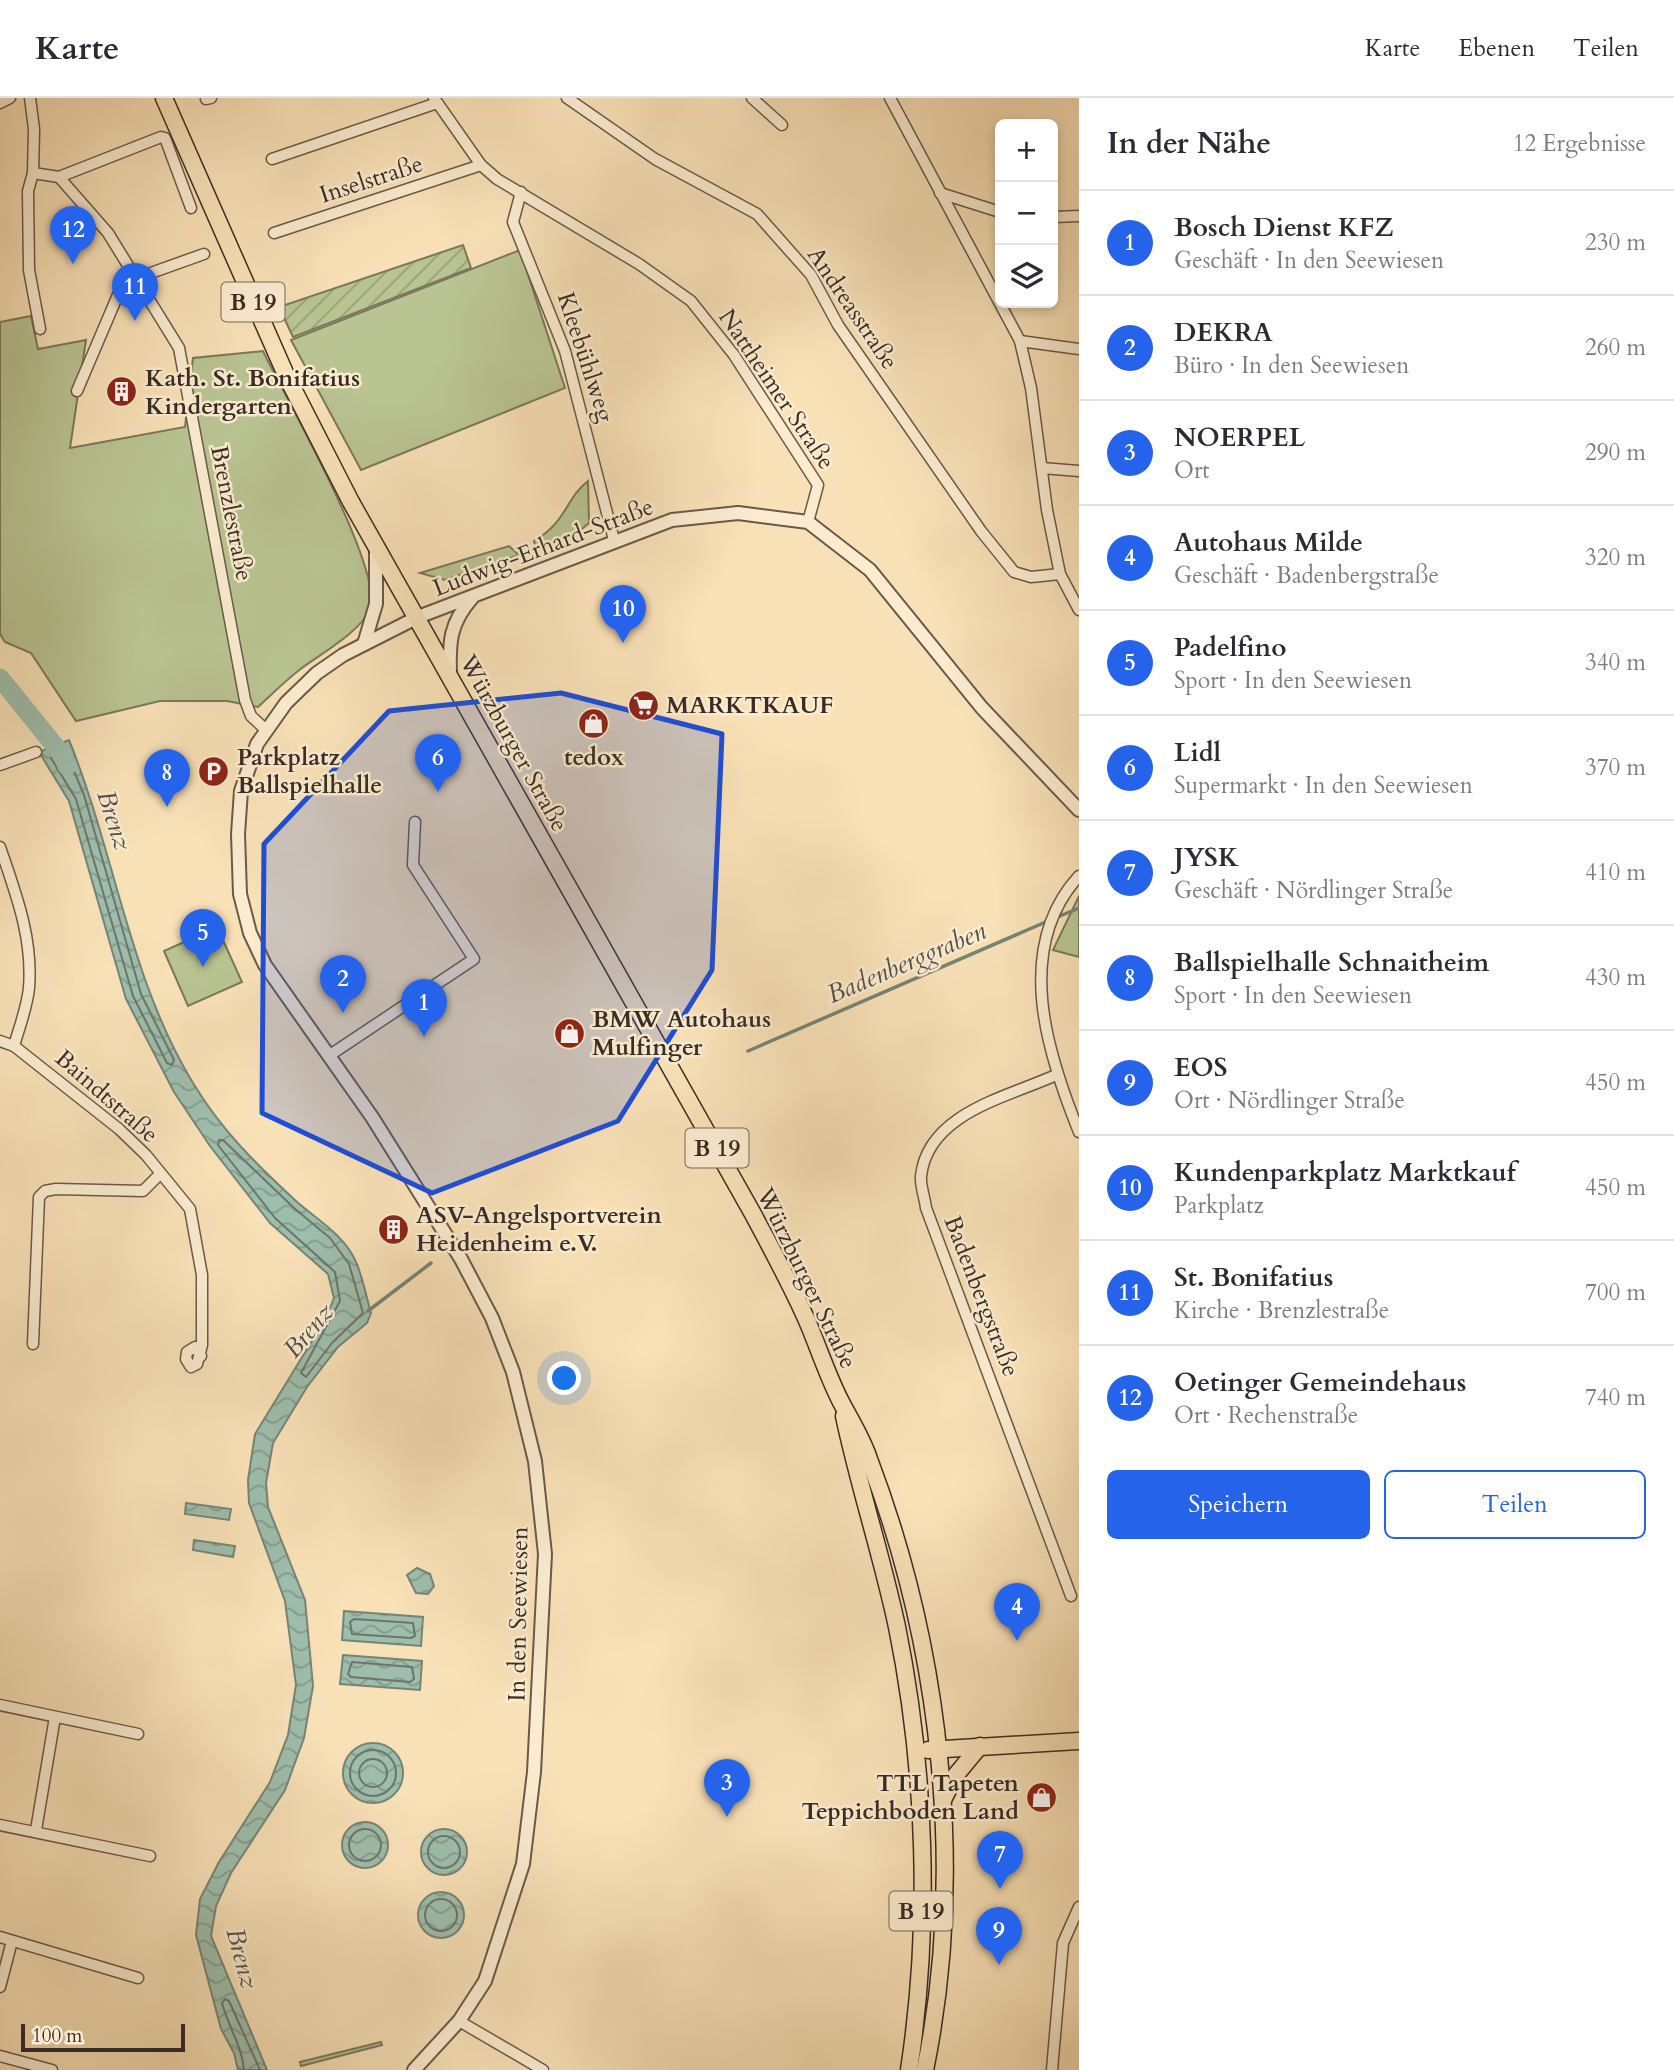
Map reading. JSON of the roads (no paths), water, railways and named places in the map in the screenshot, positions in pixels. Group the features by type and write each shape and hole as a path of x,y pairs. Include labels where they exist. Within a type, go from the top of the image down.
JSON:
{"main road":[{"name":"Würzburger Straße","path":"164,98 286,375 376,545 576,904 754,1214 807,1321 870,1460 905,1575 927,1675 936,1749"},
{"name":"Würzburger Straße","path":"841,1401 897,1630 915,1751"},
{"path":"915,1751 1079,1741"},
{"name":"B 19","path":"942,1802 955,1776 980,1746"},
{"name":"B 19","path":"925,2070 939,1977 943,1917 942,1802 936,1749"},
{"name":"B 19","path":"909,2070 918,2000 921,1907 915,1751"}],"street":[{"path":"0,103 10,98"},
{"path":"30,98 34,129 33,173 28,191 29,270 40,328"},
{"name":"Andreasstraße","path":"566,98 655,159 757,214 811,275 838,326 981,531 1014,572 1031,577 1060,574"},
{"path":"752,98 782,125"},
{"path":"890,98 1020,341 1031,388 1060,574 1079,610"},
{"path":"272,159 436,101"},
{"name":"Nattheimer Straße","path":"436,101 481,165 497,179 639,264 691,301 734,355 818,485 808,522"},
{"path":"33,173 59,177 161,136 165,138 191,208"},
{"name":"Inselstraße","path":"274,233 481,165"},
{"name":"Brenzlestraße","path":"59,177 108,233 179,348 244,700 251,716 266,730"},
{"name":"Kleebühlweg","path":"521,192 513,222 565,351 614,540"},
{"path":"939,192 995,210"},
{"path":"1058,217 1079,216"},
{"path":"77,391 132,274 204,254"},
{"path":"1020,341 1079,349"},
{"path":"1042,468 1079,471"},
{"name":"Ludwig-Erhard-Straße","path":"418,617 672,520 738,513 808,522"},
{"path":"808,522 870,570 982,708 1079,810"},
{"path":"364,644 376,604 376,545"},
{"path":"450,674 449,646 457,615 475,595"},
{"name":"In den Seewiesen","path":"414,2070 459,2021 485,1981 523,1864 534,1772 545,1554 535,1454 513,1372 492,1318 417,1186 330,1055 265,965 250,933 240,894 237,864 241,791 257,744 266,730 286,703 317,673 364,644 418,617"},
{"path":"0,765 36,752"},
{"path":"330,1055 474,958 413,865 415,822"},
{"path":"0,846 22,912 29,943 29,991 14,1046"},
{"path":"1079,876 1058,906 1042,948 1042,1008 1056,1075 1079,1132"},
{"name":"Baindtstraße","path":"0,1041 14,1046 119,1129 146,1155 159,1175 190,1209 202,1275 201,1356"},
{"name":"Badenbergstraße","path":"1056,1075 973,1111 945,1127 930,1149 920,1177 926,1208 1071,1596"},
{"path":"33,1344 39,1197 45,1191 56,1189 143,1191 159,1175"},
{"path":"0,1705 138,1734"},
{"path":"36,1830 55,1717"},
{"path":"0,1825 36,1830 150,1856"},
{"path":"1052,2070 1063,1943 1079,1907"},
{"path":"0,1937 138,1978"},
{"path":"0,1987 12,1941"},
{"path":"459,2021 543,2070"},
{"path":"0,2056 52,2070"}],"water":[{"path":"69,740 99,826 138,958 171,1043 204,1100 240,1146 345,1244 358,1268 371,1313 367,1323 338,1347 307,1387 273,1443 266,1483 268,1507 305,1600 313,1686 304,1738 285,1790 231,1873 216,1906 211,1936 267,2070 238,2070 234,2053 221,2029 196,1935 200,1899 219,1862 270,1782 288,1735 296,1685 285,1601 249,1503 248,1480 255,1434 326,1318 334,1298 328,1274 270,1223 210,1146 174,1092 126,999 69,801 39,752"},
{"path":"186,1503 231,1509 229,1520 185,1514"},
{"path":"194,1540 235,1546 233,1557 193,1550"},
{"path":"417,1568 430,1574 434,1586 428,1594 416,1593 407,1575"},
{"path":"344,1611 423,1617 421,1646 342,1640"},
{"path":"343,1655 422,1661 420,1690 340,1684"},
{"path":"373,1743 390,1748 398,1756 403,1773 398,1790 390,1798 373,1803 356,1798 348,1790 343,1773 348,1756 356,1748"},
{"path":"365,1822 381,1829 388,1845 381,1861 365,1868 349,1861 342,1845 349,1829"},
{"path":"444,1829 460,1836 467,1852 460,1868 444,1875 428,1868 421,1852 428,1836"},
{"path":"441,1892 457,1899 464,1915 457,1931 441,1938 425,1931 418,1915 425,1899"}],"waterway":[{"name":"Brenz","path":"0,678 63,756 67,766"},
{"name":"Badenberggraben","path":"1055,918 1079,908"},
{"name":"Badenberggraben","path":"748,1051 1048,921"},
{"name":"Badenberggraben","path":"368,1311 431,1263"}],"place":[{"name":"Oetinger Gemeindehaus","path":"73,264"},
{"name":"St. Bonifatius","path":"135,321"},
{"name":"Kath. St. Bonifatius Kindergarten","path":"122,392"},
{"name":"Kundenparkplatz Marktkauf","path":"623,643"},
{"name":"MARKTKAUF","path":"643,705"},
{"name":"tedox","path":"594,723"},
{"name":"Parkplatz Ballspielhalle","path":"214,771"},
{"name":"Lidl","path":"438,792"},
{"name":"Ballspielhalle Schnaitheim","path":"167,807"},
{"name":"Padelfino","path":"203,967"},
{"name":"DEKRA","path":"343,1013"},
{"name":"BMW Autohaus Mulfinger","path":"569,1033"},
{"name":"Bosch Dienst KFZ","path":"424,1037"},
{"name":"ASV-Angelsportverein Heidenheim e.V.","path":"393,1229"},
{"name":"Autohaus Milde","path":"1017,1641"},
{"name":"TTL Tapeten Teppichboden Land","path":"1042,1797"},
{"name":"NOERPEL","path":"727,1817"},
{"name":"JYSK","path":"1000,1889"},
{"name":"EOS","path":"999,1965"}]}
